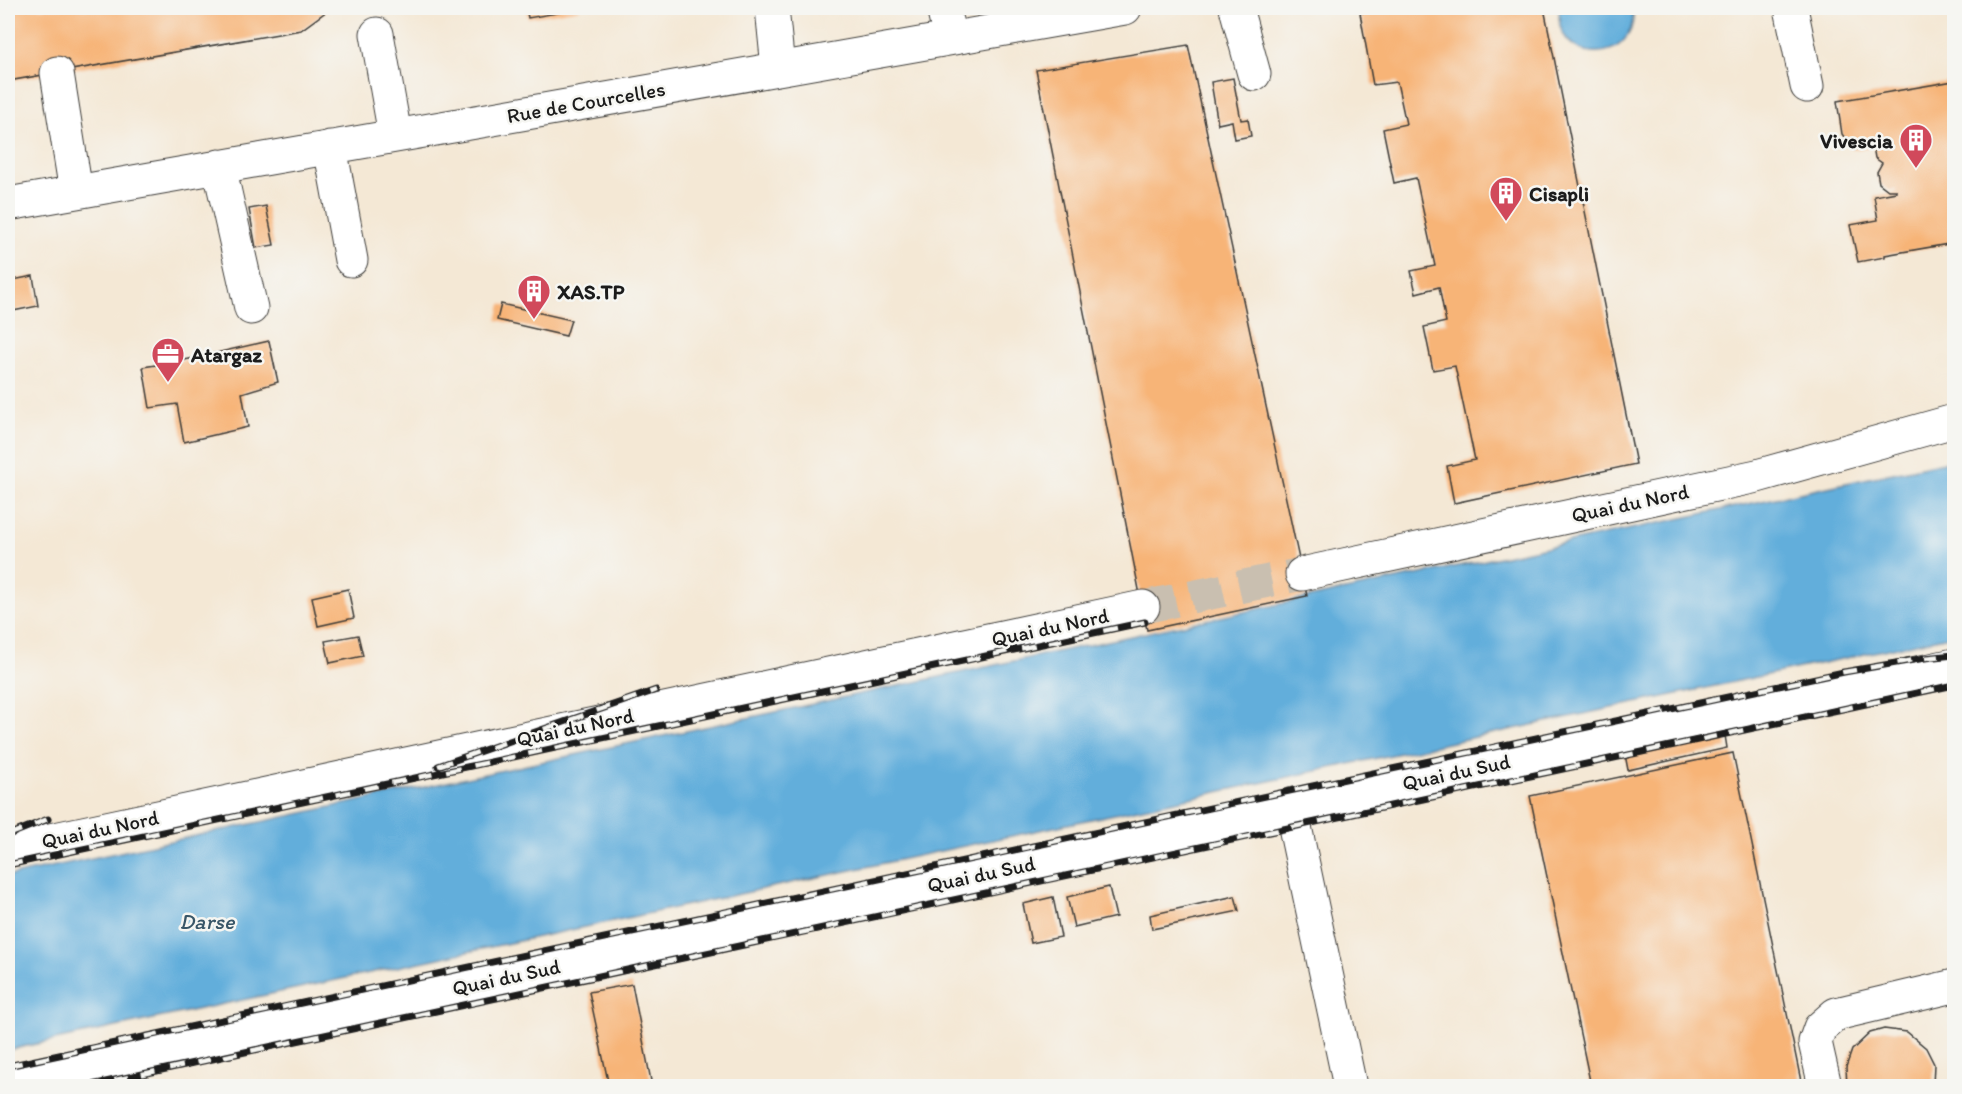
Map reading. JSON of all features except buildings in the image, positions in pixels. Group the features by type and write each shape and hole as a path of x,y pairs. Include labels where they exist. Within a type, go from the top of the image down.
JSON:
{"street":[{"path":"772,8 778,68"},
{"name":"Rue de Courcelles","path":"8,204 778,68 947,23 1125,8"},
{"path":"1236,8 1254,74"},
{"path":"1791,8 1807,86"},
{"path":"377,34 395,135"},
{"path":"57,73 76,192"},
{"path":"330,147 351,260"},
{"path":"219,166 251,308"},
{"name":"Quai du Nord","path":"1302,573 1757,476 1954,421"},
{"name":"Quai du Nord","path":"8,849 1143,608"},
{"name":"Quai du Sud","path":"8,1084 1954,665"},
{"path":"1291,808 1350,1086"},
{"path":"1824,1086 1815,1042 1820,1028 1836,1014 1954,986"}],"water":[{"path":"1560,8 1633,8 1631,28 1623,42 1610,50 1595,52 1580,49 1568,41 1561,27"},
{"name":"Darse","path":"1954,460 1954,635 8,1050 8,876"}],"tunnel":[{"path":"1143,607 1302,574"}],"railway":[{"path":"8,865 1145,622"},
{"path":"8,1066 1844,672 1954,655"},
{"path":"87,1086 1954,685"},
{"path":"438,766 656,690"},
{"path":"8,835 48,819"}],"place":[{"name":"Vivescia","path":"1916,169"},
{"name":"Cisapli","path":"1506,222"},
{"name":"XAS.TP","path":"534,320"},
{"name":"Atargaz","path":"168,383"}]}
